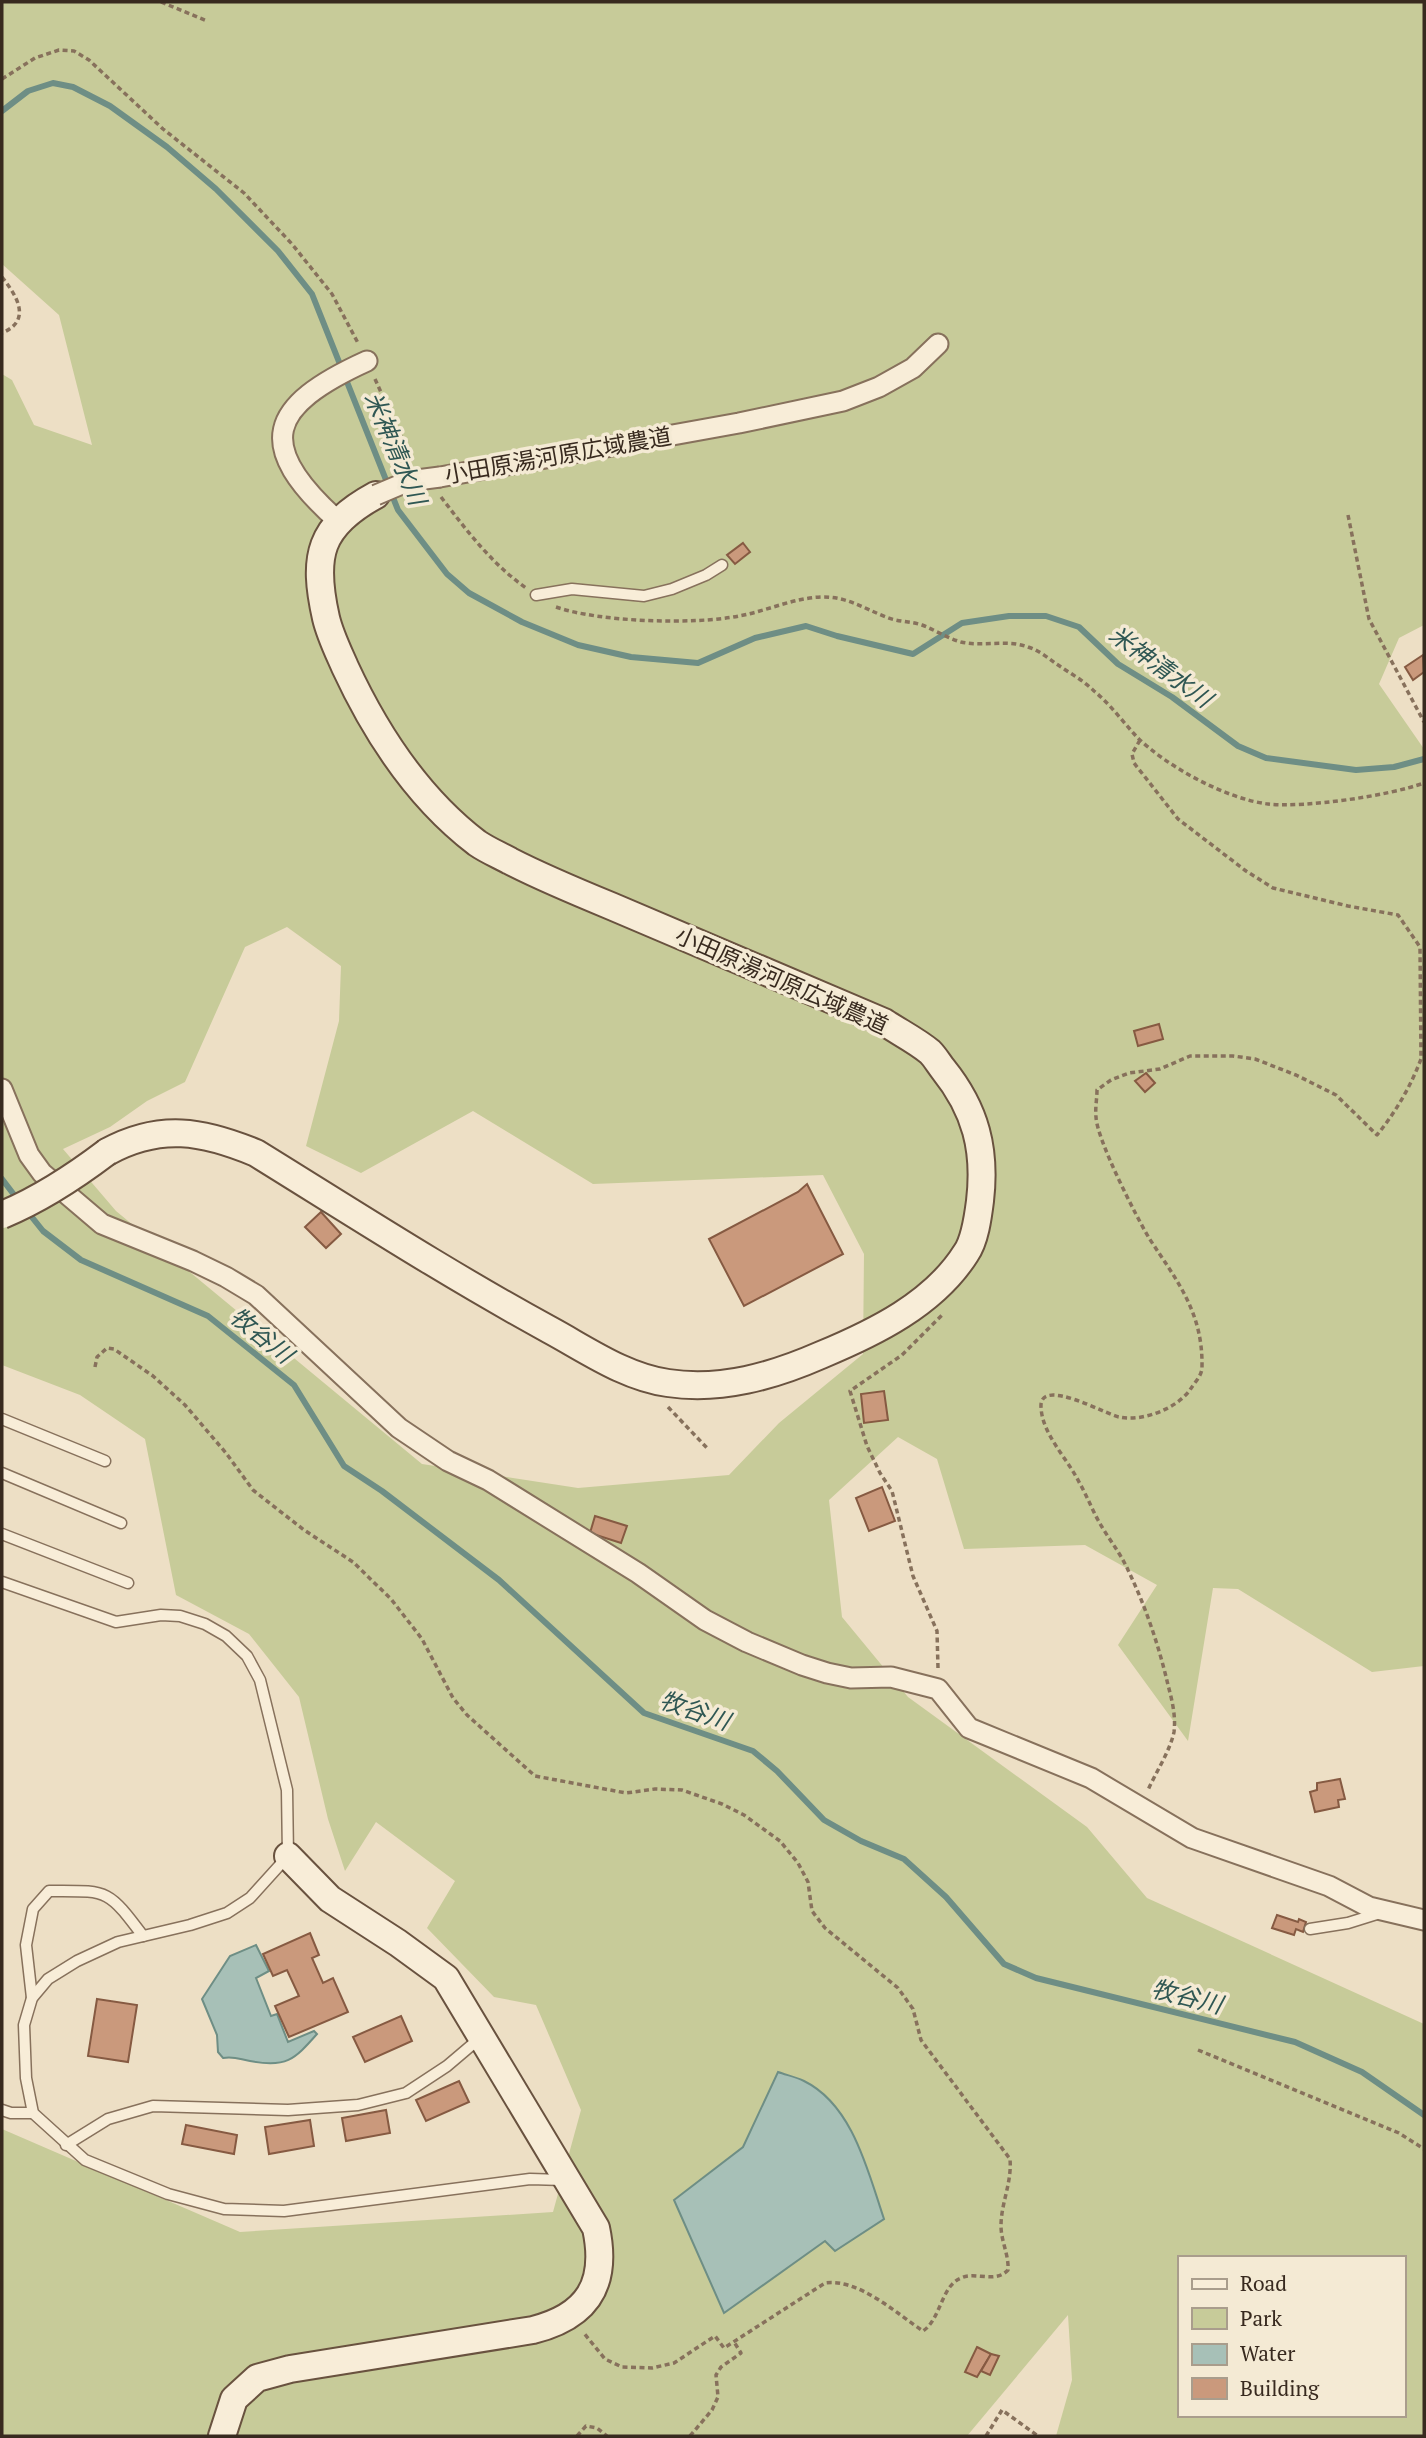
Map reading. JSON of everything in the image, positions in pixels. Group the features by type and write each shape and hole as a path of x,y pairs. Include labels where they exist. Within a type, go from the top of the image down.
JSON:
{"street":[{"name":"小田原湯河原広域農道","path":"2,1215 54,1190 107,1152 146,1135 168,1132 197,1134 228,1141 256,1153 429,1260 622,1369 659,1381 704,1387 745,1381 790,1368 869,1335 930,1293 951,1273 968,1251 978,1216 982,1187 981,1155 975,1122 959,1088 930,1053 884,1022 536,874 479,845 438,809 389,747 357,693 328,626 319,586 319,565 324,544 338,521 356,506 409,481 439,485 843,401 879,387 913,368 938,344"},
{"path":"338,521 314,499 295,476 285,457 283,427 289,413 311,391 363,363"},
{"path":"2,1089 29,1155 42,1173 102,1224 226,1277 256,1295 382,1414 432,1451 488,1480 638,1573 705,1620 747,1642 827,1673 851,1678 891,1677 938,1689 969,1728 1070,1768 1192,1838 1329,1886 1369,1907 1424,1920"},
{"path":"222,2436 234,2399 257,2378 290,2369 556,2324 578,2310 592,2290 600,2269 601,2250 596,2228 446,1978 330,1899 288,1856"}],"lane":[{"path":"536,595 572,589 644,596 672,589 722,565"},
{"path":"2,1419 105,1461"},
{"path":"2,1473 121,1522"},
{"path":"2,1534 128,1583"},
{"path":"2,1582 116,1622 161,1615 180,1616 205,1624 226,1636 247,1656 260,1680 287,1790 288,1856 250,1898 227,1913 118,1942 77,1961 48,1979 32,1998"},
{"path":"143,1936 118,1903 99,1891 49,1891 33,1909 26,1945 32,1998 24,2025 26,2078 33,2113 85,2160 167,2194 224,2209 284,2211 530,2179 567,2180"},
{"path":"1310,1929 1348,1923 1384,1912"},
{"path":"66,2145 108,2119 153,2106 288,2110 358,2105 406,2093 447,2066 482,2036"},
{"path":"2,2110 11,2113 33,2113"}],"path":[{"path":"161,2 207,21"},
{"path":"2,79 35,58 59,50 74,51 89,60 163,129 244,193 292,244 332,294 363,363 416,466"},
{"path":"2,278 18,298 19,312 17,320 9,330 2,333"},
{"path":"439,485 489,557 506,574 551,606 576,614 706,620 743,615 805,599 847,599 896,621 919,624 953,639 969,643 1011,642 1031,647 1094,691 1139,740 1216,789 1266,804 1299,804 1400,790 1424,783"},
{"path":"1348,515 1369,619 1424,722"},
{"path":"1139,740 1132,754 1134,763 1178,819 1246,871 1273,888 1398,915 1420,947 1421,1059 1416,1074 1388,1122 1377,1135 1336,1095 1255,1059 1190,1056 1160,1069 1129,1073 1111,1080 1097,1090 1096,1119 1127,1195 1147,1235 1194,1311 1201,1344 1202,1372 1185,1396 1163,1411 1119,1418 1078,1401 1051,1395 1044,1396 1041,1402 1049,1433 1128,1570 1162,1657 1174,1710 1174,1733 1139,1807"},
{"path":"938,1689 937,1631 913,1576 892,1492 867,1446 850,1391 902,1356 945,1313"},
{"path":"95,1367 101,1352 107,1348 114,1349 153,1376 185,1405 253,1490 304,1530 353,1562 391,1599 422,1639 453,1698 467,1715 535,1776 626,1793 655,1789 682,1790 722,1804 764,1827 789,1850 808,1882 812,1911 825,1928 898,1988 913,2010 921,2040 1010,2160 1010,2180 1002,2208 1001,2226 1008,2270 1004,2275 996,2277 962,2277 953,2284 930,2326 923,2331 855,2286 836,2281 825,2283 724,2348 715,2336 674,2363 652,2368 622,2367 605,2359 571,2315"},
{"path":"659,1381 659,1397 708,1449"},
{"path":"1198,2050 1399,2133 1424,2149"},
{"path":"690,2436 712,2410 718,2397 716,2375 721,2367 741,2353 734,2342"},
{"path":"986,2436 1002,2410 1038,2436"},
{"path":"577,2436 586,2426 592,2425 607,2436"}],"green space":[{"path":"2,2 1424,2 1424,625 1399,638 1379,684 1424,749 1424,1666 1372,1672 1238,1589 1213,1588 1188,1741 1118,1645 1157,1585 1085,1545 964,1549 937,1459 898,1437 829,1500 842,1617 908,1697 1087,1827 1147,1898 1424,2024 1424,2436 1056,2436 1072,2380 1068,2315 967,2436 2,2436 2,2129 240,2232 553,2212 581,2110 536,2005 494,1997 427,1928 455,1881 376,1822 345,1871 328,1819 299,1697 249,1634 176,1595 145,1439 80,1395 2,1365 2,374 12,380 34,425 92,445 59,315 2,264","holes":["287,927 341,966 339,1021 306,1146 361,1173 473,1111 593,1184 823,1175 864,1254 863,1354 779,1423 729,1475 578,1488 422,1464 116,1211 63,1149 110,1127 147,1101 185,1082 245,947"]}],"water":[{"path":"256,1945 269,1971 256,1978 271,2016 277,2014 288,2042 314,2031 317,2034 295,2056 281,2062 262,2063 223,2058 218,2052 217,2035 202,1999 230,1956"},
{"path":"778,2072 804,2081 821,2092 835,2106 847,2123 865,2161 884,2219 835,2251 825,2241 724,2313 674,2200 743,2147"}],"building":[{"path":"743,543 750,552 735,564 727,555"},
{"path":"1423,655 1424,672 1413,680 1405,667"},
{"path":"1159,1024 1163,1039 1138,1046 1134,1031"},
{"path":"1146,1073 1155,1083 1145,1092 1135,1081"},
{"path":"807,1184 843,1254 744,1306 709,1239 798,1192"},
{"path":"321,1212 341,1234 326,1248 305,1227"},
{"path":"884,1391 888,1420 864,1423 861,1394"},
{"path":"882,1487 895,1521 869,1531 856,1498"},
{"path":"595,1516 627,1526 621,1543 590,1533"},
{"path":"1340,1779 1345,1799 1338,1800 1339,1807 1315,1812 1310,1792 1317,1790 1317,1783"},
{"path":"1277,1915 1306,1922 1303,1932 1296,1929 1294,1935 1272,1928"},
{"path":"310,1933 319,1955 312,1958 323,1983 333,1978 348,2012 289,2037 275,2006 299,1996 287,1970 273,1976 263,1954"},
{"path":"97,1999 137,2005 128,2062 88,2056"},
{"path":"401,2016 412,2041 365,2062 353,2037"},
{"path":"459,2081 469,2102 426,2121 416,2100"},
{"path":"386,2110 390,2133 346,2141 342,2118"},
{"path":"310,2120 314,2146 269,2154 265,2127"},
{"path":"186,2125 237,2135 234,2154 182,2144"},
{"path":"977,2347 991,2354 977,2377 965,2372"},
{"path":"991,2354 999,2356 990,2375 981,2371"}],"waterway":[{"name":"米神清水川","path":"2,111 28,91 53,83 73,87 110,106 167,147 216,189 278,251 312,294 398,510 447,574 469,593 522,622 578,645 631,657 698,663 755,638 806,626 913,654 962,623 1009,616 1046,616 1079,627 1118,664 1172,697 1238,746 1266,758 1356,770 1394,767 1424,759"},
{"name":"牧谷川","path":"2,1179 18,1200"},
{"name":"牧谷川","path":"27,1211 43,1231 81,1260 208,1316 294,1385 344,1466 382,1491 499,1580 644,1713 753,1751 777,1771 824,1820 861,1841 904,1859 946,1897 1004,1964 1036,1978 1295,2042 1362,2072 1424,2115"}]}
